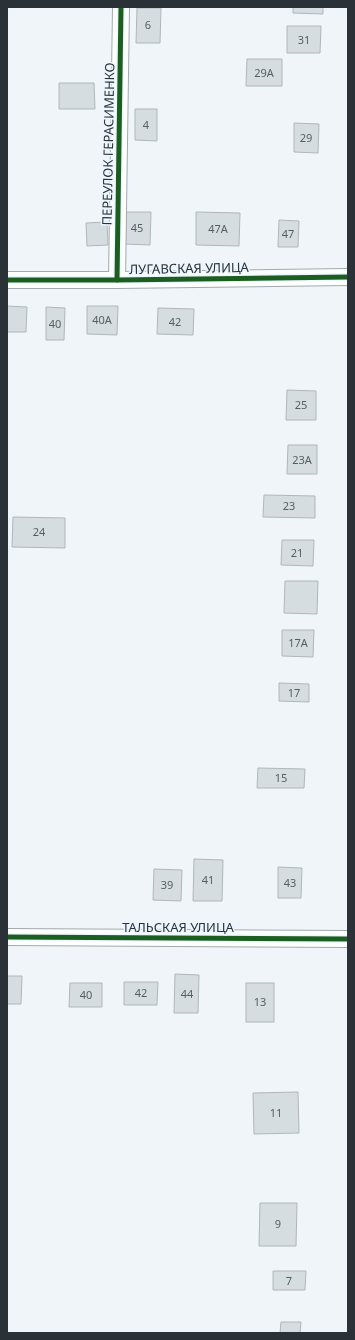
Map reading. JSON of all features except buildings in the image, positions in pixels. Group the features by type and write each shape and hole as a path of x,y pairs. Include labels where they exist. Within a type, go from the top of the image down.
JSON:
{"street":[{"name":"ПЕРЕУЛОК ГЕРАСИМЕНКО","path":"116,280 121,7"},
{"name":"ЛУГАВСКАЯ УЛИЦА","path":"7,280 348,277"},
{"name":"ТАЛЬСКАЯ УЛИЦА","path":"7,937 348,939"}],"cycle path":[{"path":"117,280 121,7"},
{"path":"7,280 348,277"},
{"path":"7,937 348,939"}]}
